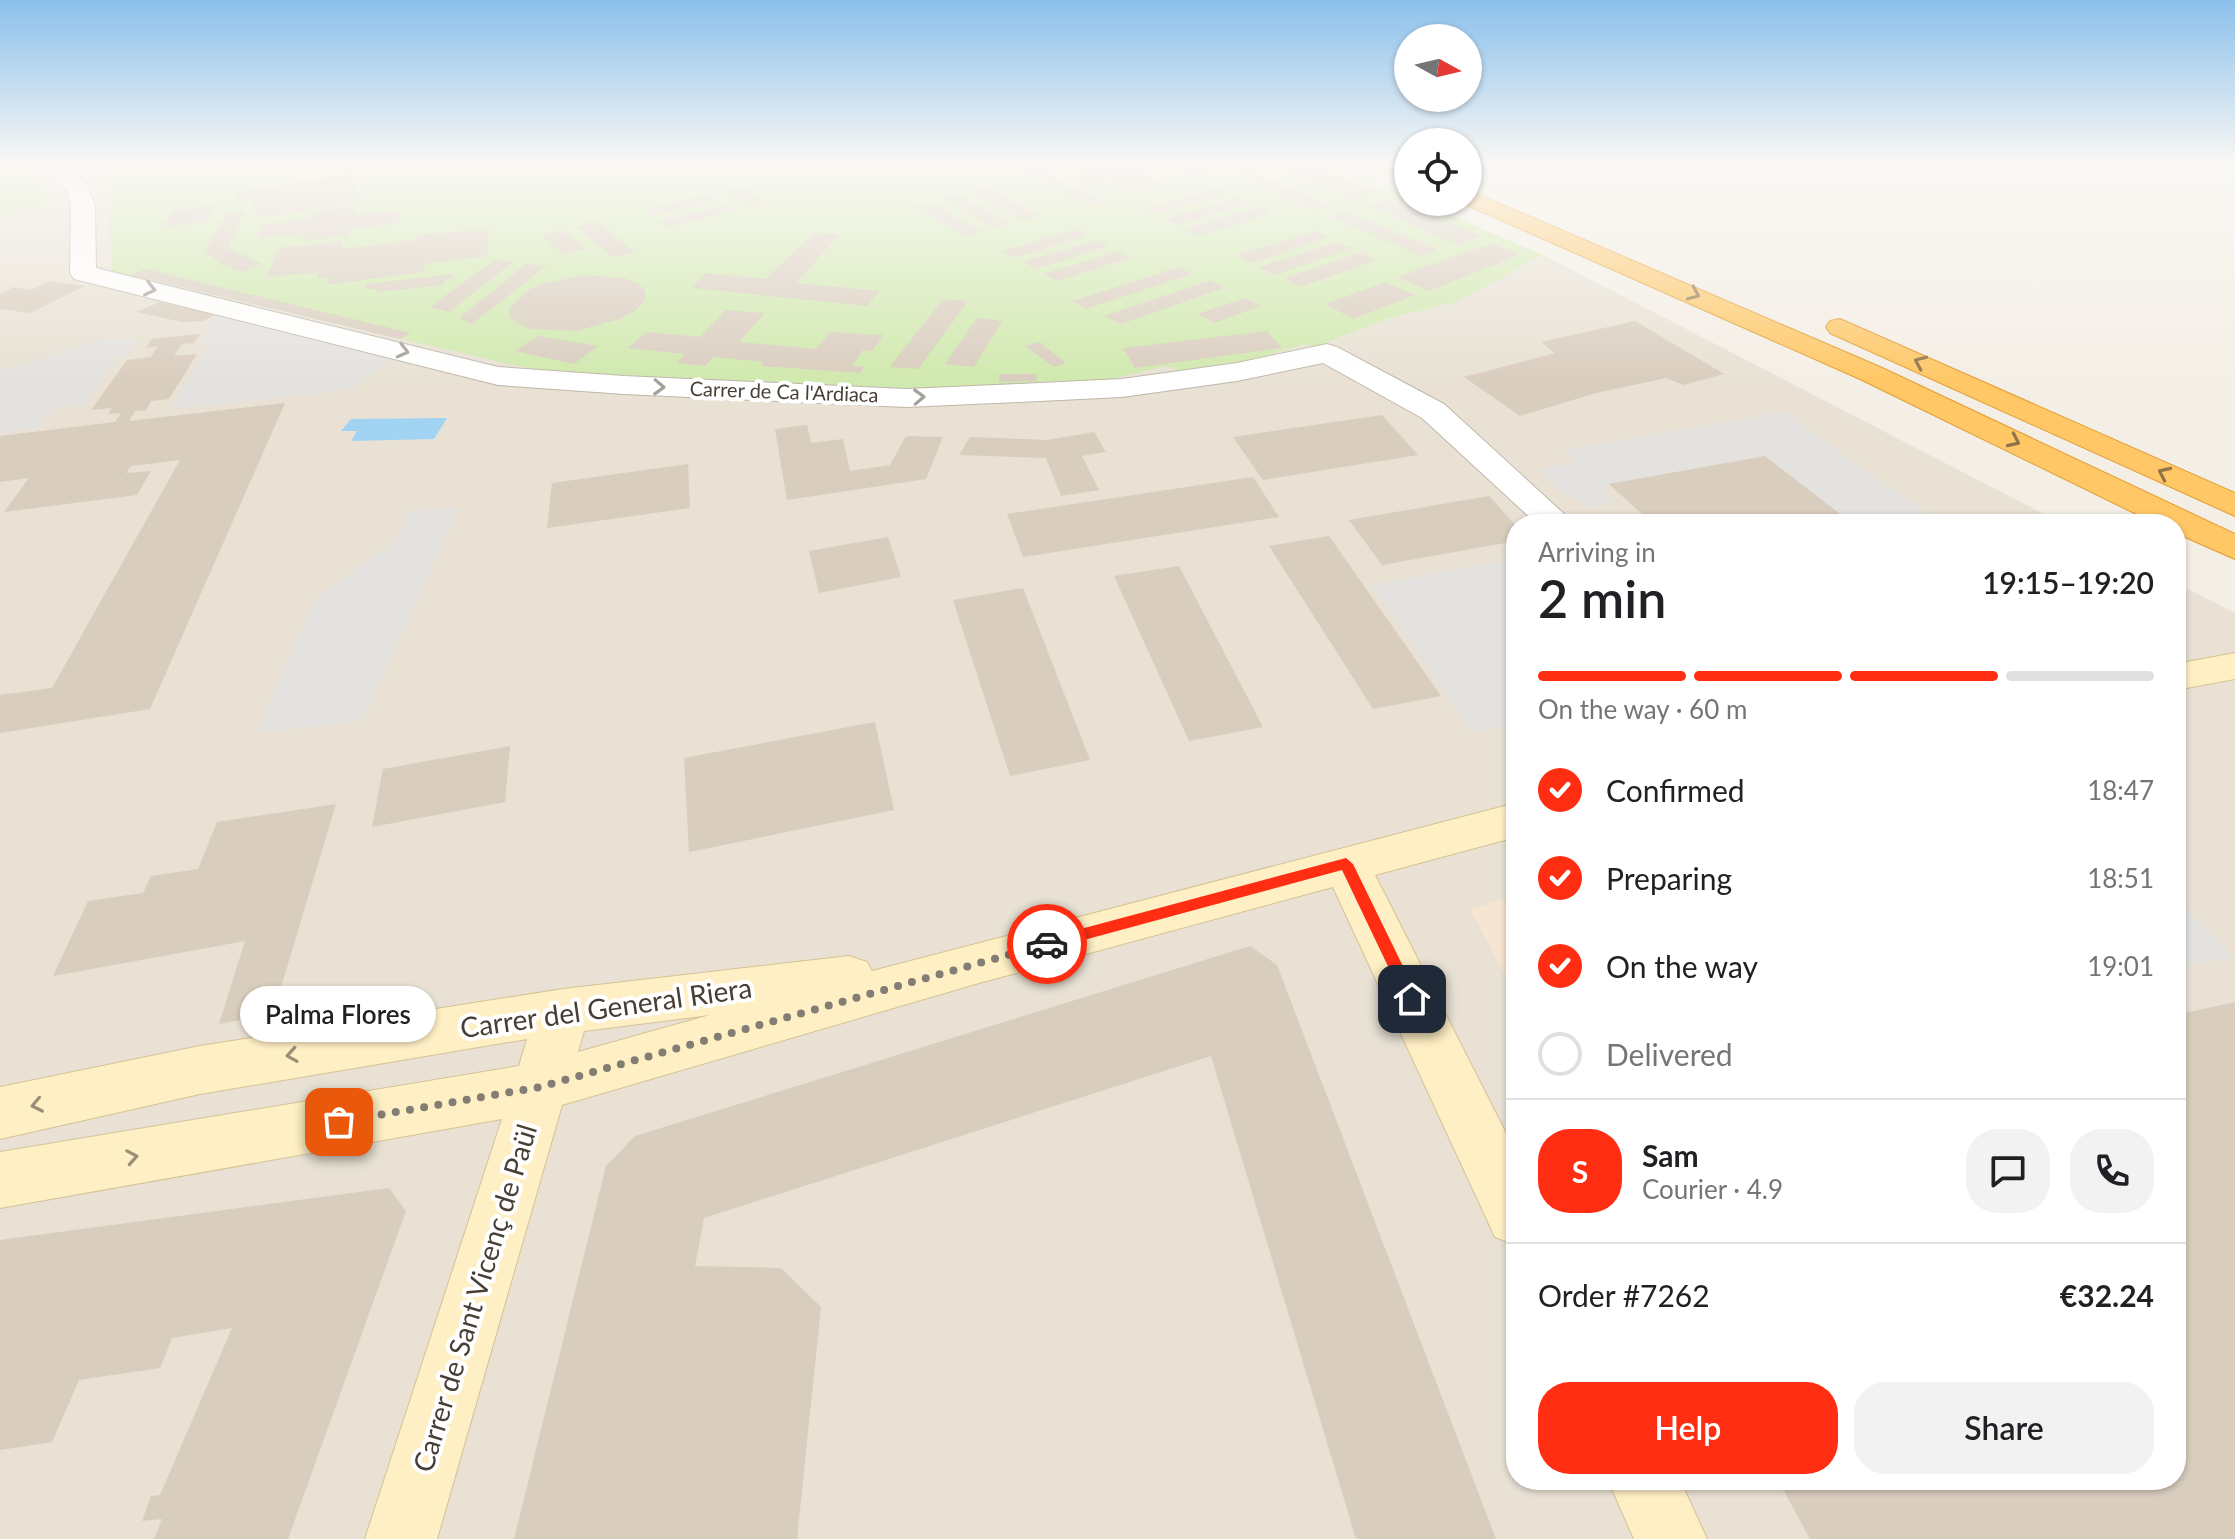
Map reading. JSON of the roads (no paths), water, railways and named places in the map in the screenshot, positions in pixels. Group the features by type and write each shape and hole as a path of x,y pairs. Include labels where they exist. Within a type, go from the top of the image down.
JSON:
{"highway":[{"path":"1562,238 1844,361 2164,514"},
{"path":"1815,316 2235,506"},
{"path":"2186,525 2235,548"}],"main road":[{"path":"2186,675 2235,666"},
{"name":"Carrer del General Riera","path":"0,1180 540,1087 979,962 1506,823"},
{"path":"1346,864 1506,1195"},
{"name":"Carrer del General Riera","path":"0,1113 200,1070 563,1011 979,962"},
{"name":"Carrer de Sant Vicenç de Paül","path":"401,1539 563,1011"},
{"path":"1648,1490 1671,1539"}],"street":[{"name":"Carrer de Ca l'Ardiaca","path":"83,238 83,273 498,376 906,398 1122,388 1237,372 1327,353 1433,411 1546,514"}],"water":[{"path":"447,418 434,439 351,441 357,431 341,431 351,419"}],"place":[{"name":"Palma Flores","path":"339,1122"}]}
